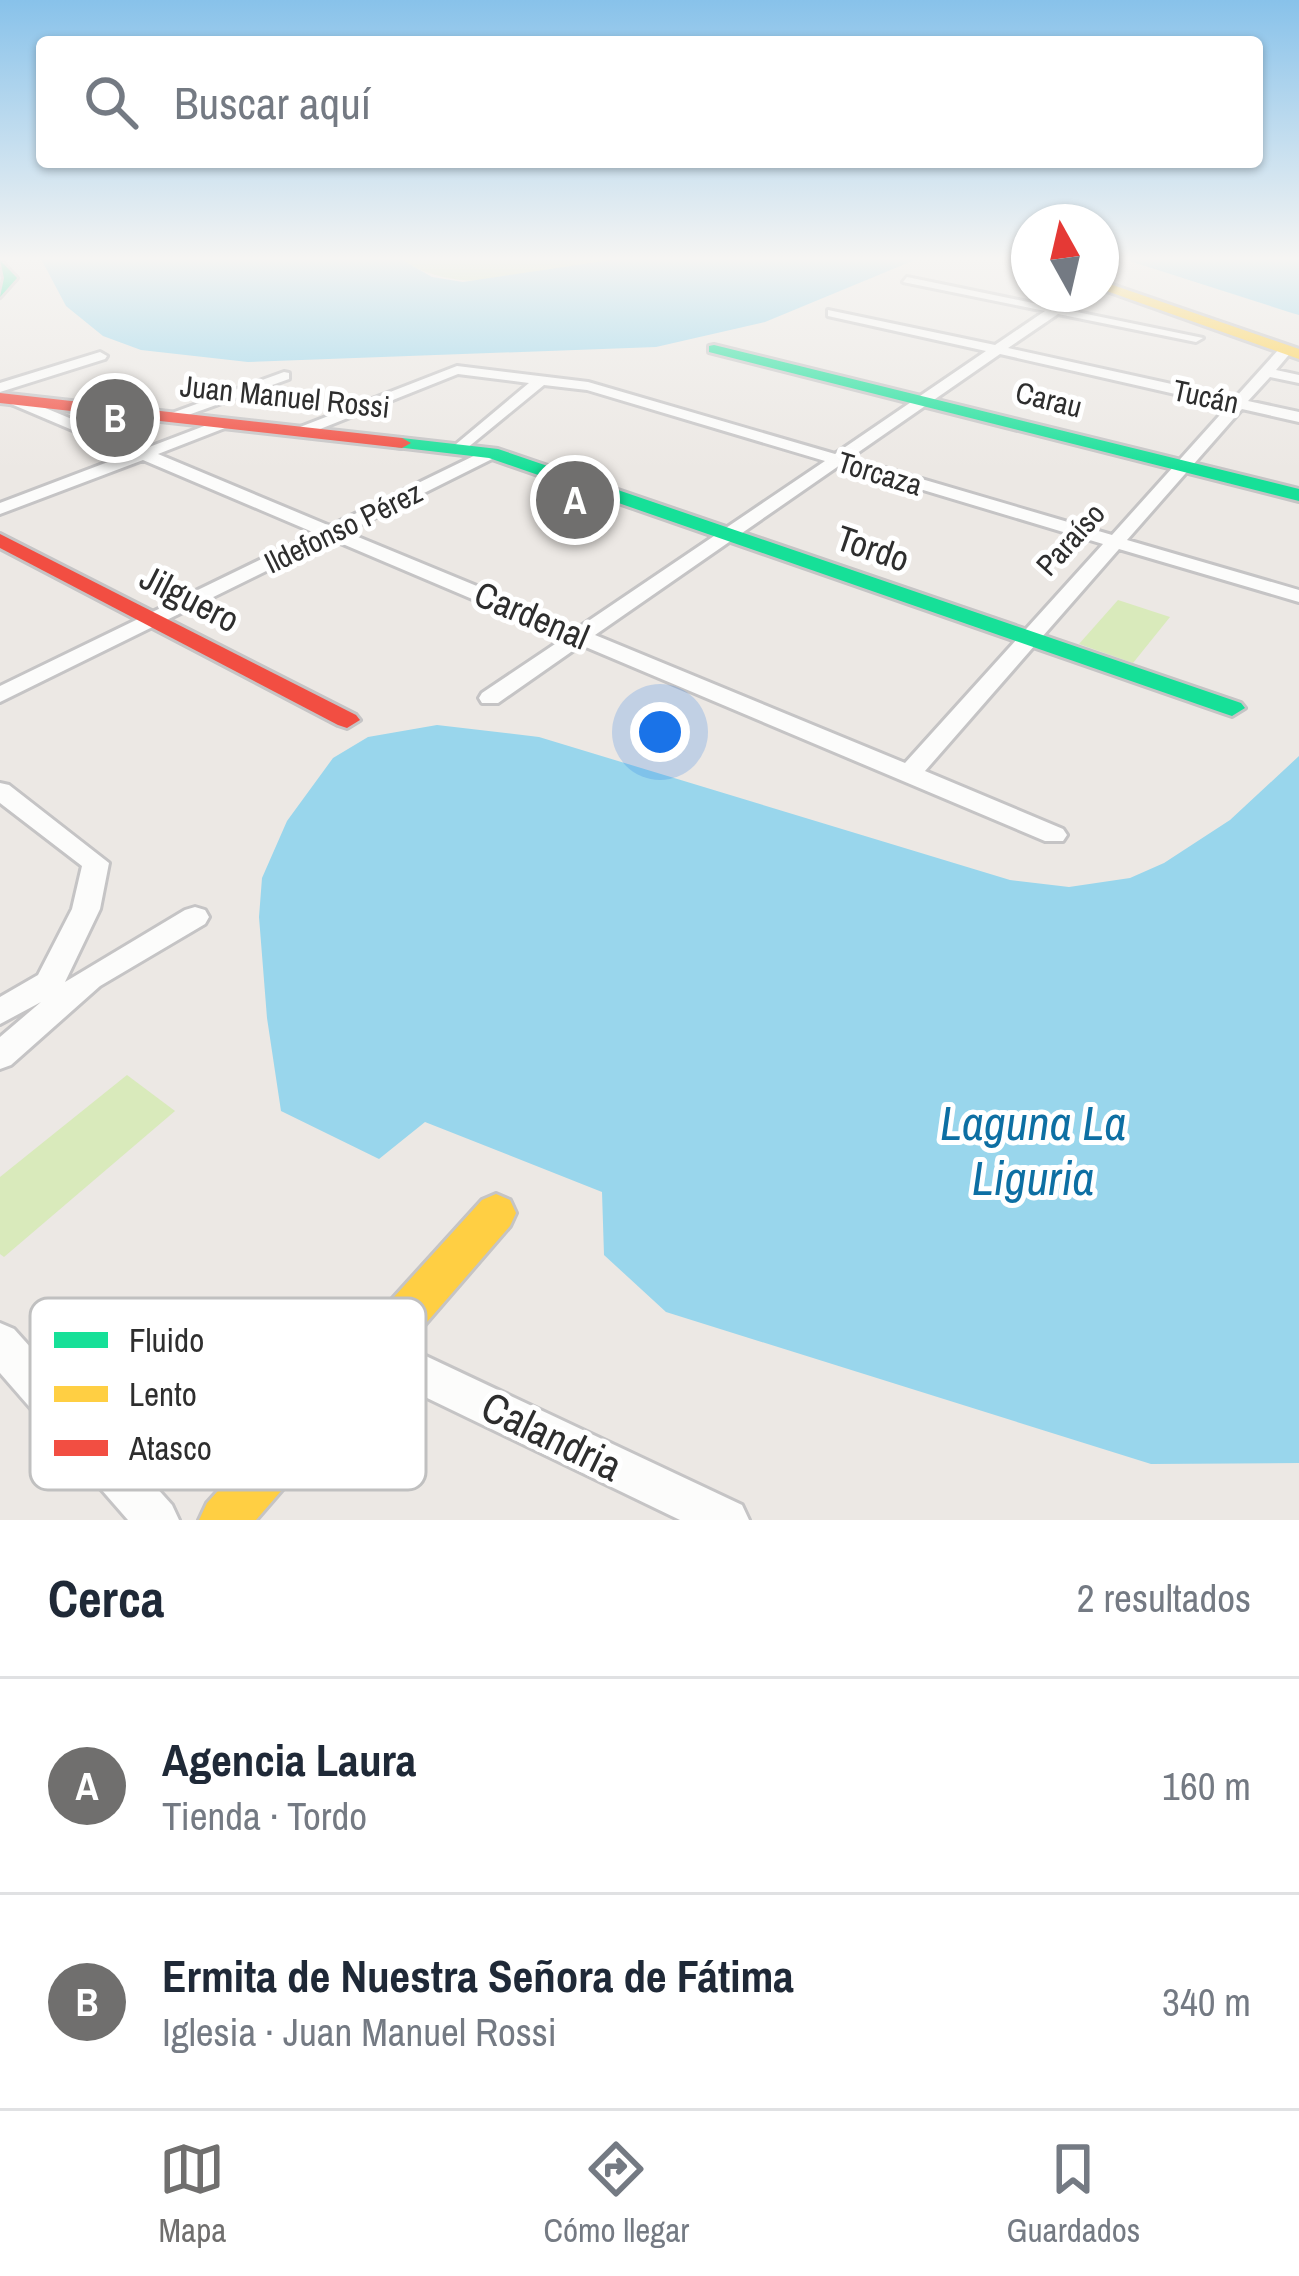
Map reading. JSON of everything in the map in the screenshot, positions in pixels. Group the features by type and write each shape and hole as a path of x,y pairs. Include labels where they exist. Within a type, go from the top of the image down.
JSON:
{"street":[{"name":"Tucán","path":"899,328 1299,417"},
{"path":"490,698 1029,328"},
{"path":"1148,328 1196,338"},
{"path":"1207,328 1284,359 1299,379"},
{"name":"Carau","path":"714,349 1299,495"},
{"path":"3,395 100,356"},
{"name":"Paraíso","path":"909,774 1179,465 1284,359"},
{"name":"Torcaza","path":"299,432 458,370 543,378 588,386 1299,596"},
{"path":"169,417 284,376"},
{"path":"461,448 543,378"},
{"name":"Juan Manuel Rossi","path":"3,395 492,452"},
{"name":"Cardenal","path":"3,395 1054,835"},
{"path":"0,508 225,424"},
{"name":"Ildefonso Pérez","path":"0,695 492,452"},
{"name":"Tordo","path":"492,452 1232,709"},
{"name":"Jilguero","path":"0,540 347,720"},
{"path":"0,790 96,862 86,909 56,992 0,1056"},
{"path":"0,1012 90,978 195,916"},
{"path":"423,1298 496,1213"},
{"path":"0,1342 30,1376"},
{"name":"Calandria","path":"426,1377 727,1520"},
{"path":"131,1490 157,1520"},
{"path":"224,1520 251,1490"}],"green space":[{"path":"1118,600 1170,617 1133,663 1079,644"},
{"path":"127,1075 175,1111 4,1257 0,1254 0,1177"}],"water":[{"path":"93,328 739,328 656,347 248,362 141,350"},
{"name":"Laguna La Liguria","path":"437,725 539,737 1010,880 1069,887 1130,878 1164,863 1230,820 1299,756 1299,1463 1151,1464 666,1312 604,1255 602,1192 425,1122 379,1159 281,1111 267,1018 259,917 262,878 287,821 333,758 368,737"}],"traffic: fast":[{"path":"714,349 1299,495"},
{"path":"402,443 492,453 1232,708"}],"traffic: slow":[{"path":"1224,328 1299,354"},
{"path":"421,1298 496,1213"},
{"path":"224,1520 251,1490"}],"traffic: jam":[{"path":"0,398 402,443"},
{"path":"0,540 347,720"}],"place":[{"name":"Ermita de Nuestra Señora de Fátima","path":"115,418"},
{"name":"Agencia Laura","path":"575,500"}]}
